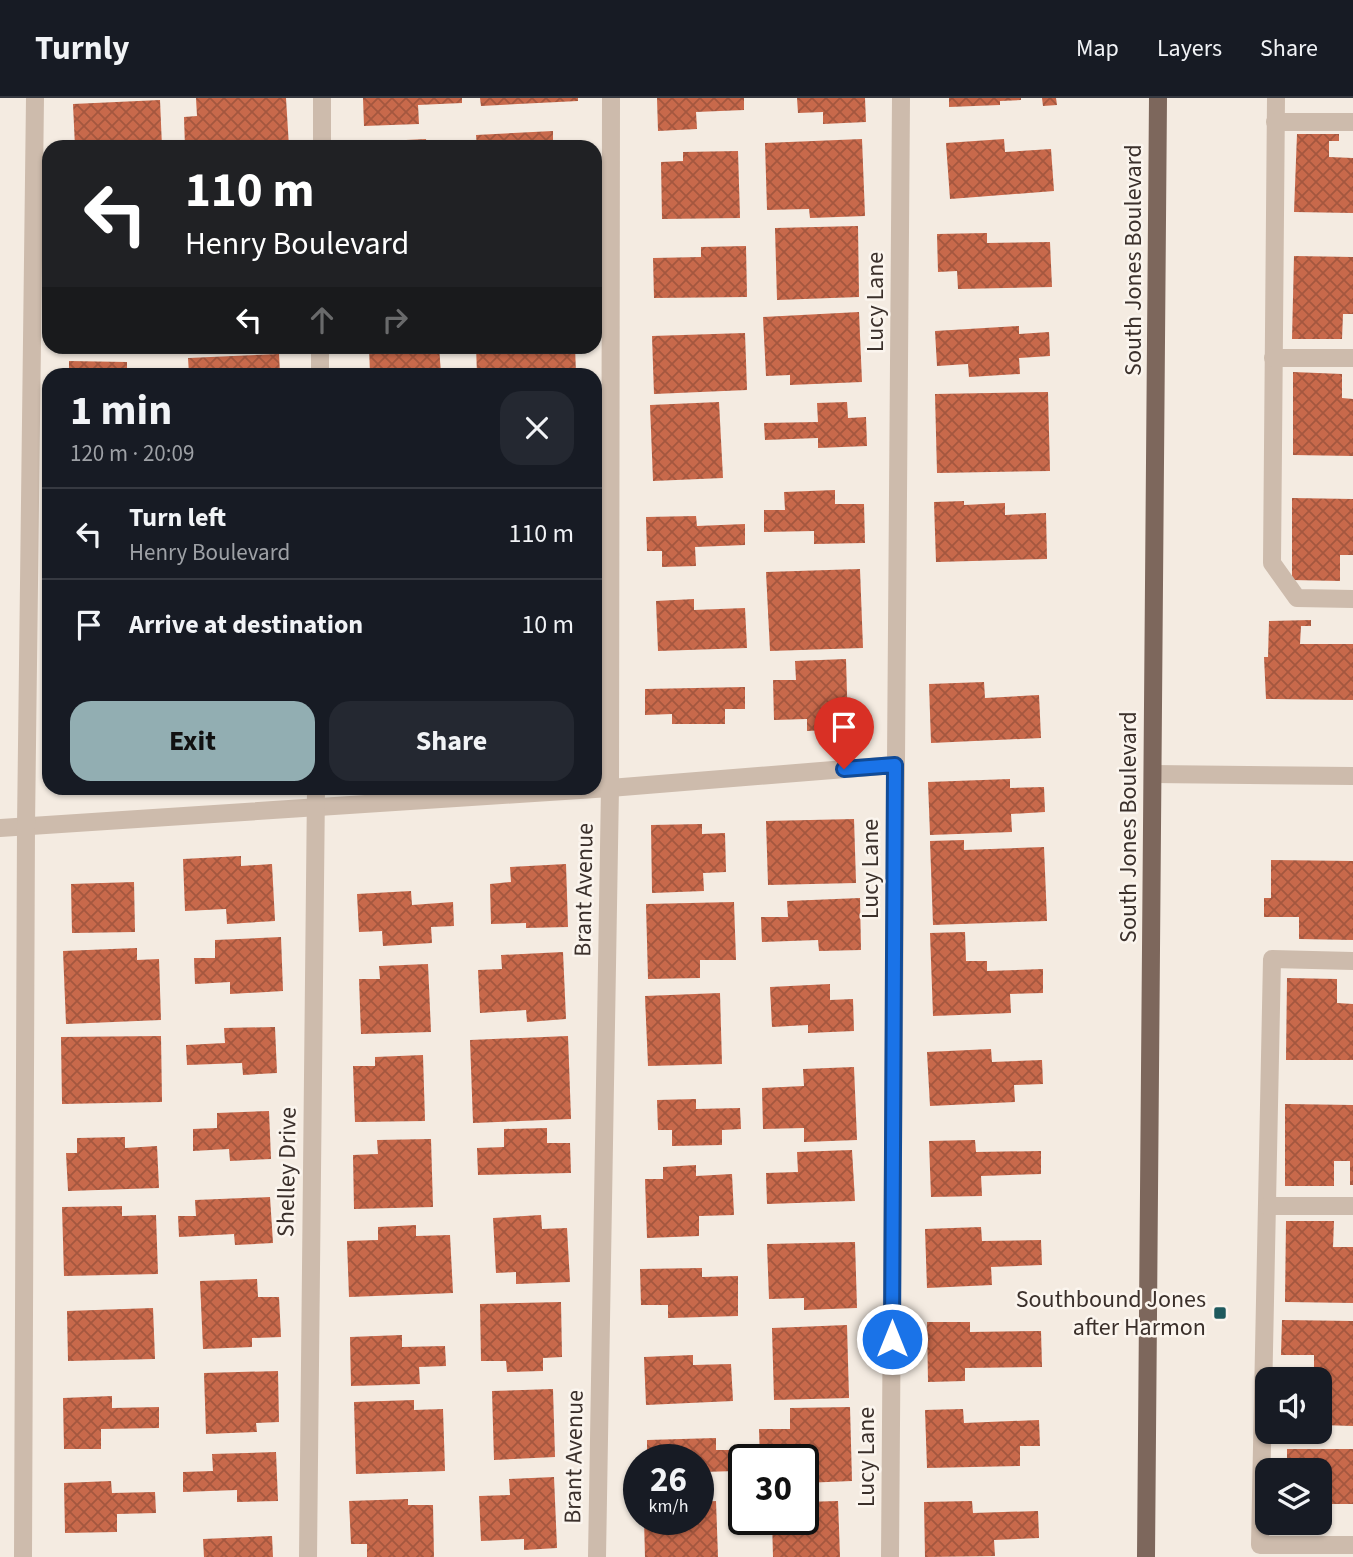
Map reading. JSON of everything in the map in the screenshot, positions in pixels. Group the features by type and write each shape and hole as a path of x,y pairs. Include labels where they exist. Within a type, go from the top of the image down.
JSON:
{"main road":[{"name":"South Jones Boulevard","path":"1146,1557 1158,98"}],"street":[{"path":"23,1557 26,826 35,98"},
{"path":"322,98 322,140"},
{"name":"Brant Avenue","path":"597,1557 610,788 611,98"},
{"name":"Lucy Lane","path":"890,1557 901,98"},
{"path":"1276,98 1272,563 1297,598 1353,599"},
{"path":"1275,122 1353,122"},
{"path":"1273,358 1353,358"},
{"path":"602,789 895,765"},
{"path":"1153,774 1353,776"},
{"name":"Shelley Drive","path":"308,1557 316,795"},
{"path":"0,828 502,795"},
{"path":"1353,961 1272,959 1260,1545 1353,1545"},
{"path":"1267,1206 1353,1206"}],"building":[{"path":"196,98 286,98 289,140 185,140 184,117 197,116"},
{"path":"363,98 462,98 462,103 418,105 419,124 364,126"},
{"path":"480,98 578,98 578,101 481,106"},
{"path":"657,98 744,98 744,110 696,112 697,129 658,131"},
{"path":"797,98 865,98 866,122 823,124 823,112 798,113"},
{"path":"949,98 1021,100 1000,101 1000,105 949,107"},
{"path":"1042,98 1056,98 1057,105 1043,106"},
{"path":"160,100 162,140 75,140 73,104"},
{"path":"553,131 553,140 476,140 476,135"},
{"path":"1297,134 1339,134 1339,141 1329,141 1329,157 1353,158 1353,213 1294,212"},
{"path":"862,139 865,216 810,218 809,209 767,210 765,143"},
{"path":"1004,139 1005,152 1051,149 1054,191 950,199 946,143"},
{"path":"738,151 740,218 662,219 661,162 683,161 683,152"},
{"path":"858,226 859,297 777,300 775,228"},
{"path":"987,233 987,243 1050,242 1052,287 958,289 957,271 938,272 937,234"},
{"path":"746,246 747,297 654,298 653,258 701,257 701,247"},
{"path":"1294,256 1353,257 1353,314 1343,314 1342,339 1292,339"},
{"path":"859,312 862,382 790,385 790,375 766,376 763,317"},
{"path":"1019,326 1019,334 1049,332 1050,356 1019,358 1020,374 969,377 968,364 937,366 935,331"},
{"path":"745,333 747,390 654,394 652,336"},
{"path":"279,354 280,368 189,368 188,358"},
{"path":"369,354 440,354 441,368 370,368"},
{"path":"476,354 575,354 576,368 477,368"},
{"path":"69,361 127,362 127,368 69,368"},
{"path":"1293,372 1342,374 1342,398 1353,399 1353,456 1293,455"},
{"path":"1048,392 1050,471 937,473 935,394"},
{"path":"719,402 723,478 653,481 650,405"},
{"path":"847,402 848,418 866,417 867,446 818,448 818,438 765,440 764,423 818,422 817,403"},
{"path":"835,490 835,504 864,504 865,543 814,544 814,531 764,532 764,510 785,510 784,492"},
{"path":"1292,498 1353,499 1353,555 1340,555 1340,581 1292,580"},
{"path":"964,501 964,505 1005,503 1005,515 1046,513 1047,559 936,562 934,502"},
{"path":"696,516 697,526 745,524 745,545 695,547 696,566 662,567 662,551 647,551 646,517"},
{"path":"860,569 863,648 770,651 766,572"},
{"path":"694,599 694,610 745,608 747,648 658,651 656,601"},
{"path":"1311,620 1311,626 1301,626 1300,644 1353,644 1353,700 1266,699 1264,657 1268,657 1269,621"},
{"path":"846,659 848,729 807,731 807,719 774,720 773,680 796,680 795,661"},
{"path":"984,682 985,698 1039,695 1041,738 931,743 929,684"},
{"path":"745,687 745,709 725,709 725,724 672,724 672,714 645,715 645,689"},
{"path":"1010,779 1010,788 1044,787 1045,812 1011,814 1012,832 930,835 928,782"},
{"path":"854,819 856,883 768,885 766,821"},
{"path":"702,824 702,834 725,833 726,872 703,873 704,891 652,893 651,825"},
{"path":"964,840 964,850 1044,847 1047,921 933,925 930,841"},
{"path":"241,856 241,866 272,864 275,921 227,924 226,909 185,911 183,859"},
{"path":"1271,860 1353,861 1353,940 1299,939 1299,917 1264,917 1264,898 1271,898"},
{"path":"566,864 568,927 526,928 526,923 491,924 490,884 511,882 510,867"},
{"path":"134,882 135,932 72,933 71,884"},
{"path":"411,891 412,905 453,902 454,926 431,927 432,943 383,946 382,931 359,932 357,894"},
{"path":"860,898 861,950 819,951 818,940 762,942 761,917 788,917 787,901"},
{"path":"734,902 736,960 700,960 700,978 648,979 646,904"},
{"path":"965,932 966,961 987,961 987,971 1043,969 1043,993 1010,994 1011,1013 933,1016 930,933"},
{"path":"281,937 283,991 230,994 230,982 195,984 194,958 215,958 215,940"},
{"path":"137,948 137,960 159,959 161,1020 66,1024 63,951"},
{"path":"563,952 566,1019 527,1022 526,1010 480,1013 478,970 502,969 501,955"},
{"path":"428,964 431,1032 361,1034 359,979 380,979 379,966"},
{"path":"1287,978 1337,979 1337,1003 1353,1004 1353,1060 1286,1060"},
{"path":"830,984 830,1000 853,999 854,1031 808,1033 808,1025 772,1027 770,987"},
{"path":"720,993 722,1064 648,1066 645,996"},
{"path":"275,1027 277,1073 243,1075 242,1063 187,1065 186,1045 225,1043 224,1028"},
{"path":"161,1036 162,1102 62,1104 61,1037"},
{"path":"568,1036 571,1119 473,1123 470,1040"},
{"path":"991,1049 992,1062 1042,1060 1043,1084 1014,1085 1015,1102 930,1106 927,1052"},
{"path":"423,1055 425,1121 355,1122 353,1066 375,1066 375,1057"},
{"path":"854,1067 857,1140 804,1142 804,1128 763,1129 762,1088 804,1086 803,1069"},
{"path":"696,1099 696,1109 740,1108 741,1129 722,1130 722,1145 672,1146 672,1130 658,1130 657,1100"},
{"path":"1285,1104 1353,1105 1353,1185 1350,1185 1350,1161 1334,1161 1334,1186 1285,1186"},
{"path":"269,1111 271,1159 230,1161 229,1149 193,1151 193,1129 217,1128 217,1113"},
{"path":"547,1128 547,1143 570,1143 571,1173 478,1175 477,1148 504,1147 504,1129"},
{"path":"125,1137 125,1148 157,1146 159,1188 68,1191 66,1153 77,1153 77,1138"},
{"path":"431,1139 433,1207 354,1209 353,1155 378,1154 377,1140"},
{"path":"975,1140 976,1152 1041,1151 1041,1174 981,1176 982,1196 931,1197 929,1141"},
{"path":"852,1150 855,1201 767,1204 766,1173 798,1172 797,1152"},
{"path":"696,1165 696,1176 732,1174 734,1215 699,1216 699,1236 647,1238 645,1179 663,1179 663,1167"},
{"path":"270,1197 273,1243 235,1245 234,1234 179,1237 178,1216 196,1216 195,1200"},
{"path":"122,1206 122,1216 156,1215 158,1274 64,1276 62,1207"},
{"path":"541,1215 542,1229 567,1228 570,1282 516,1284 516,1272 496,1273 493,1218"},
{"path":"1286,1221 1334,1221 1333,1247 1353,1247 1353,1303 1285,1302"},
{"path":"416,1225 416,1236 450,1235 453,1293 349,1297 347,1241 378,1240 378,1227"},
{"path":"981,1227 982,1241 1041,1240 1042,1265 991,1267 992,1285 927,1288 925,1229"},
{"path":"855,1242 857,1308 804,1310 804,1298 769,1299 767,1244"},
{"path":"702,1268 702,1277 738,1276 738,1316 668,1318 668,1305 641,1305 640,1269"},
{"path":"257,1279 258,1297 279,1297 281,1337 252,1338 252,1347 203,1349 200,1281"},
{"path":"561,1302 562,1357 543,1358 543,1371 507,1372 506,1361 481,1361 480,1304"},
{"path":"153,1308 155,1359 68,1361 67,1311"},
{"path":"1282,1320 1353,1321 1353,1426 1332,1425 1332,1367 1314,1367 1314,1355 1281,1355"},
{"path":"927,1322 970,1322 970,1332 1041,1331 1042,1367 965,1368 965,1381 928,1382"},
{"path":"847,1325 849,1398 774,1400 772,1328"},
{"path":"402,1335 402,1347 445,1346 446,1366 419,1367 420,1384 351,1386 350,1337"},
{"path":"693,1355 693,1365 731,1364 733,1401 646,1405 644,1357"},
{"path":"278,1371 279,1422 256,1423 257,1432 206,1434 204,1373"},
{"path":"553,1389 555,1457 494,1460 492,1391"},
{"path":"112,1396 112,1408 159,1407 159,1428 101,1429 101,1449 64,1449 63,1398"},
{"path":"414,1400 414,1410 443,1409 445,1471 356,1474 354,1402"},
{"path":"850,1407 852,1481 819,1482 819,1444 759,1444 759,1429 790,1429 790,1408"},
{"path":"963,1409 964,1423 1039,1420 1040,1446 1020,1446 1020,1466 927,1468 925,1410"},
{"path":"716,1438 716,1450 728,1450 728,1471 714,1472 714,1444 647,1444 647,1440"},
{"path":"1287,1449 1353,1449 1353,1504 1332,1504 1332,1458 1287,1458"},
{"path":"276,1452 278,1501 237,1502 237,1490 183,1492 183,1472 213,1471 212,1454"},
{"path":"554,1477 557,1548 524,1550 524,1539 481,1541 479,1496 510,1495 509,1479"},
{"path":"111,1481 112,1493 155,1492 156,1513 117,1514 117,1532 65,1533 64,1483"},
{"path":"408,1499 408,1505 433,1505 434,1557 367,1557 367,1544 351,1544 349,1501"},
{"path":"714,1501 718,1557 645,1557 644,1535 714,1535"},
{"path":"838,1501 840,1557 773,1557 772,1535 819,1535 819,1502"},
{"path":"972,1501 973,1513 1038,1511 1039,1538 994,1540 995,1556 925,1557 924,1502"},
{"path":"272,1536 273,1557 204,1557 203,1539"}],"place":[{"name":"Southbound Jones after Harmon","path":"1220,1313"}],"route":[{"path":"844,769 895,765 892,1339"}]}
